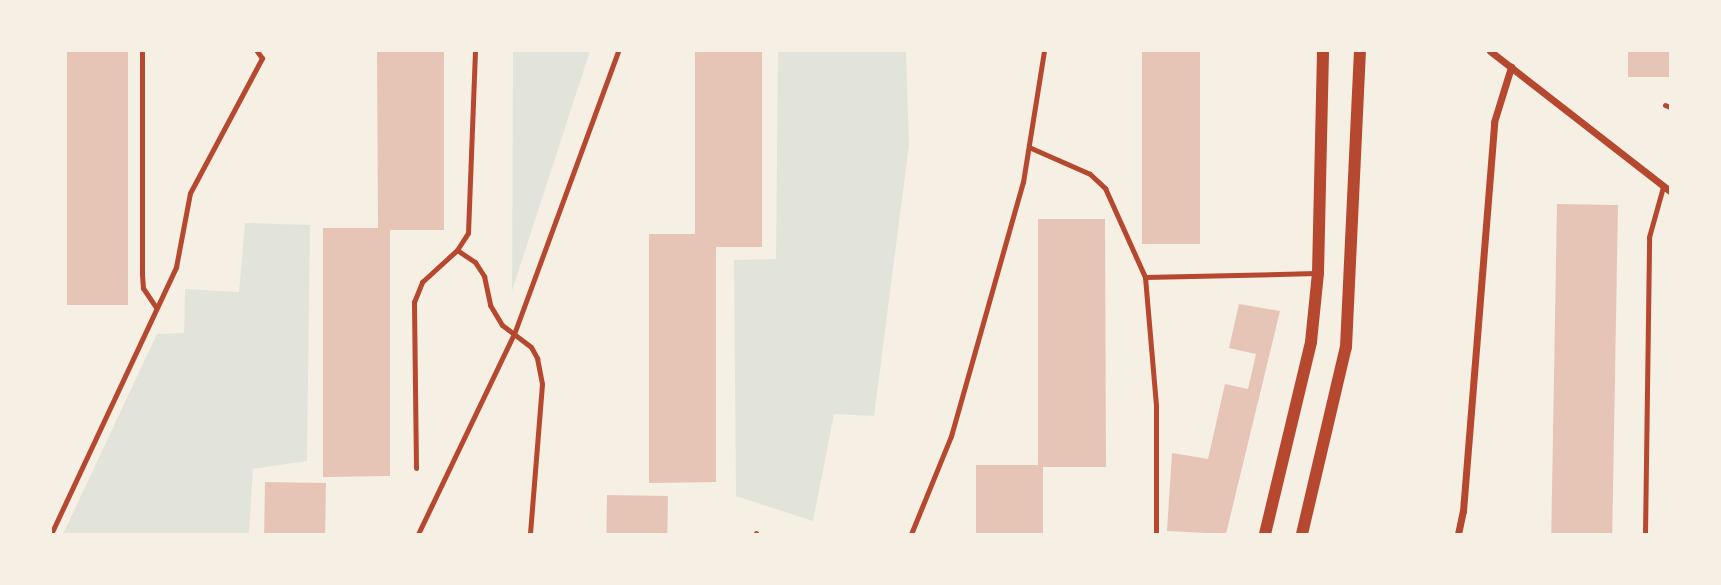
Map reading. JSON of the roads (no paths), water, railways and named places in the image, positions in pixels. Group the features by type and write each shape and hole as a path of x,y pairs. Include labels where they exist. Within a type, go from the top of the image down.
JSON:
{"street":[{"path":"1265,534 1302,390 1318,273 1323,51"},
{"path":"1302,534 1346,347 1360,51"},
{"path":"1490,51 1667,189"},
{"path":"1458,534 1493,122 1511,67"}],"lane":[{"path":"142,51 142,274 143,288 156,307"},
{"path":"257,51 262,58"},
{"path":"51,534 176,267 190,193 267,51"},
{"path":"416,468 416,291 457,250 470,222 475,51"},
{"path":"418,534 514,334 618,51"},
{"path":"911,534 951,436 1031,148 1044,51"},
{"path":"1031,148 1090,174 1105,188 1145,277 1156,406 1156,534"},
{"path":"1645,534 1649,237 1667,189"},
{"path":"457,250 475,262 484,276 490,305 502,325 537,358 542,384 530,534"},
{"path":"1145,277 1318,273"}]}
